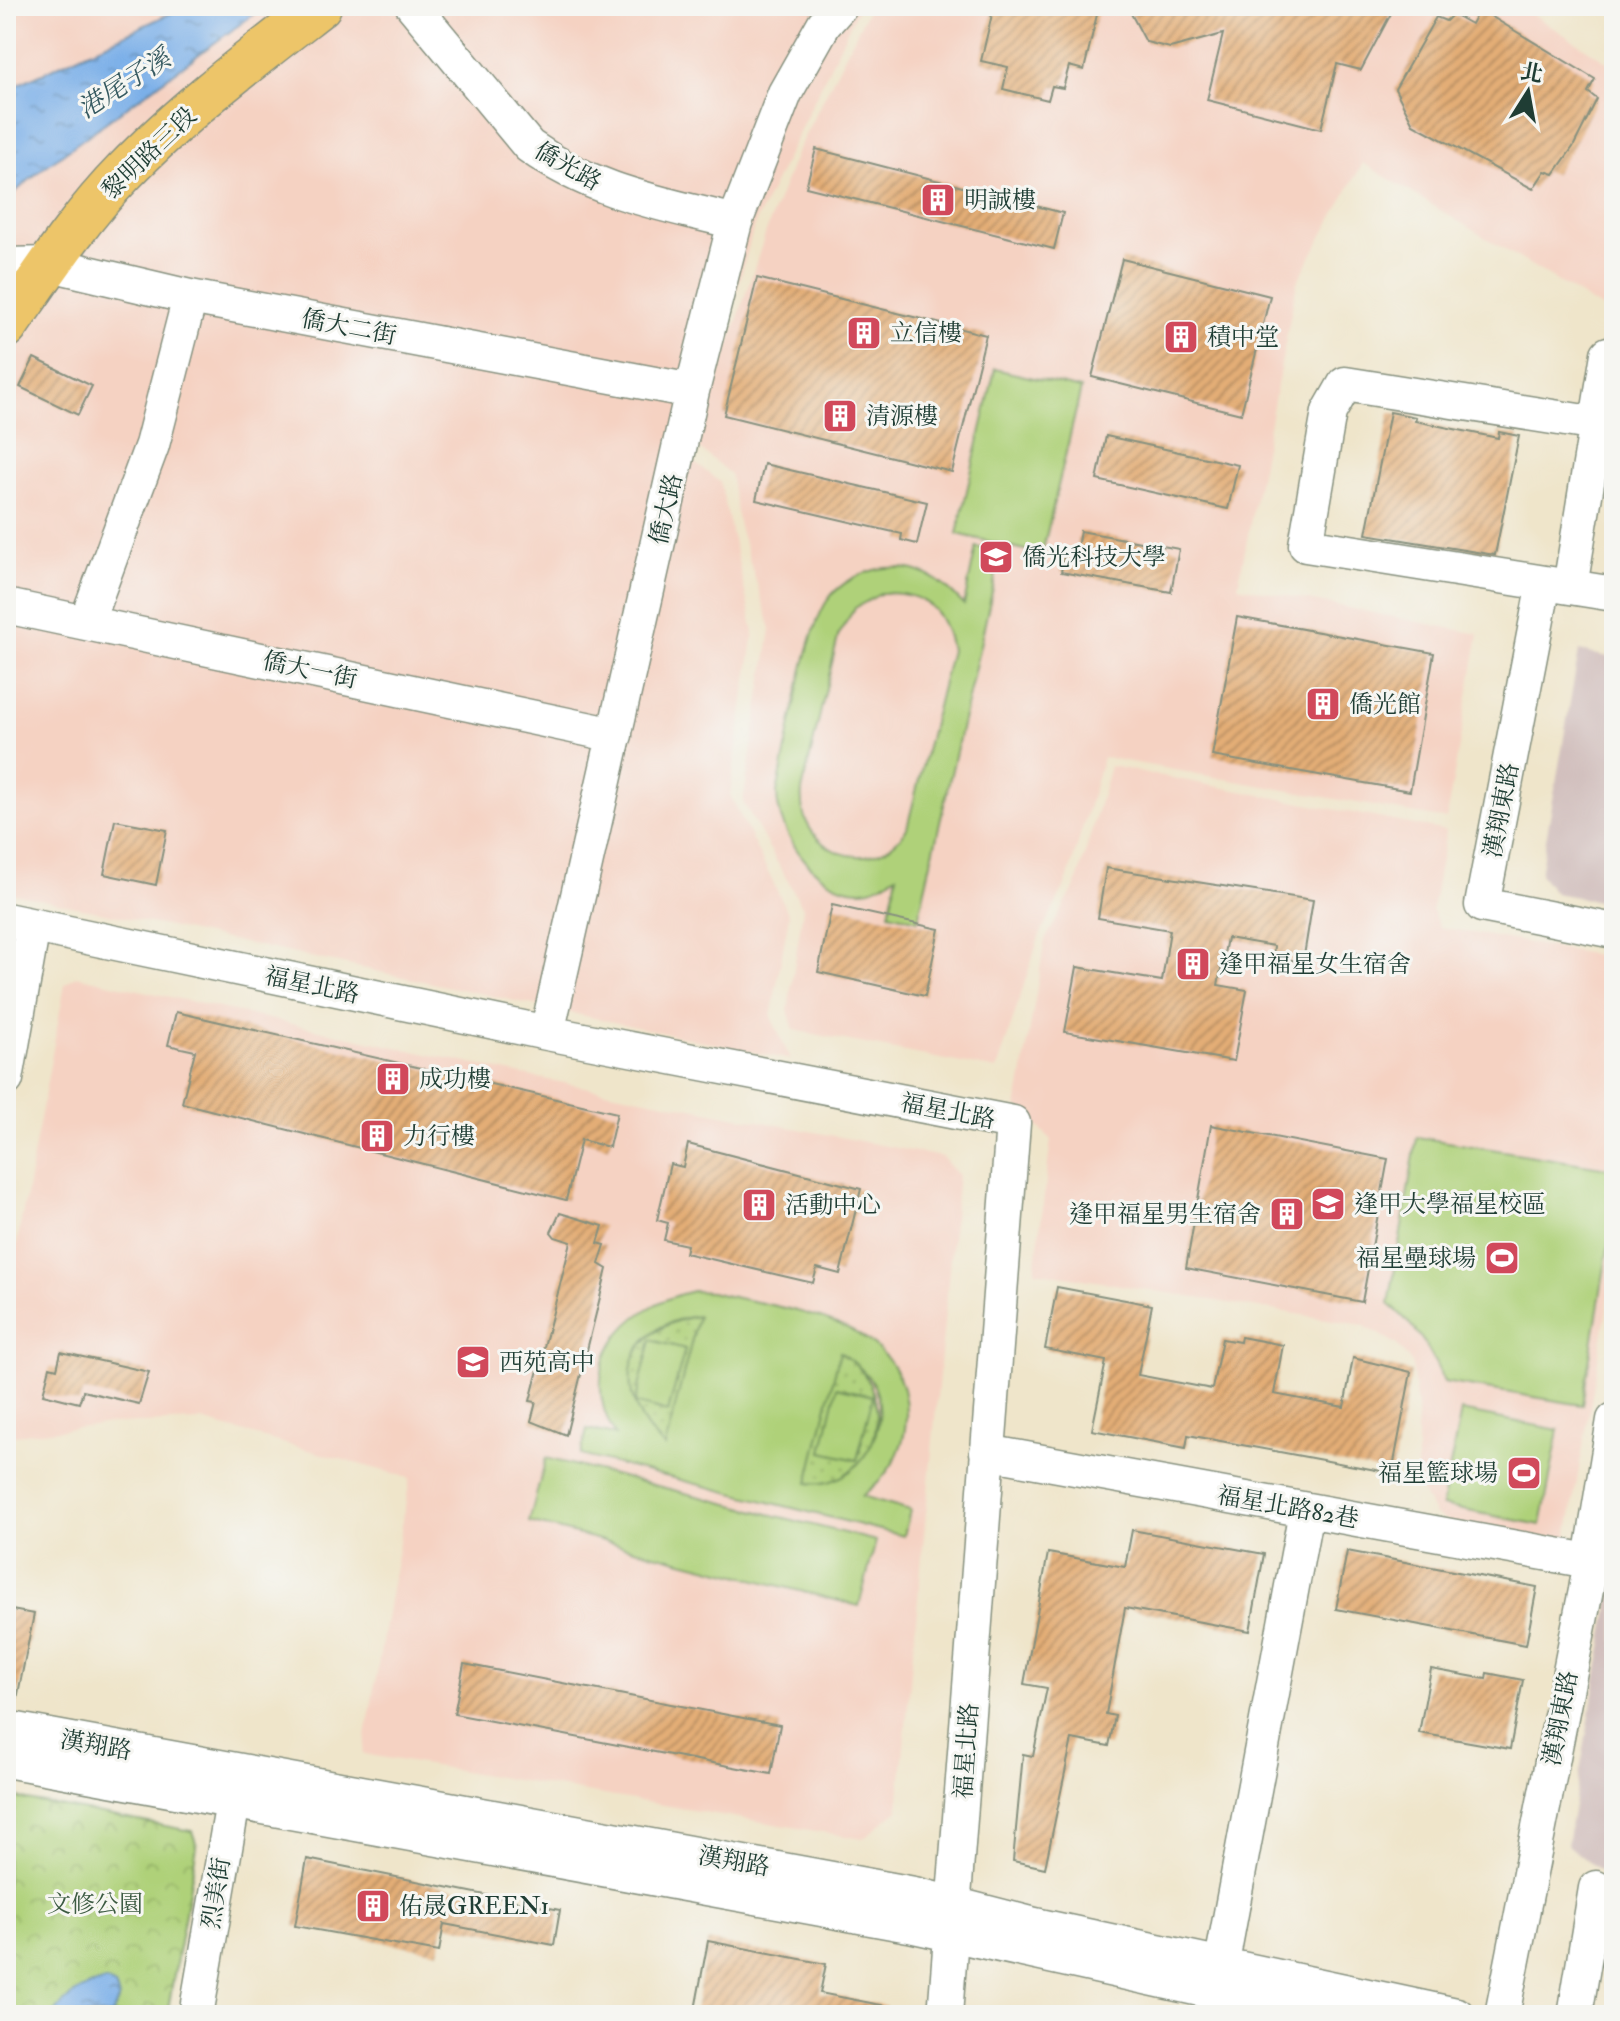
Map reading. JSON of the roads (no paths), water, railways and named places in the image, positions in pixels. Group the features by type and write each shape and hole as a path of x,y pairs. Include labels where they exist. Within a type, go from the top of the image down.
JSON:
{"main road":[{"name":"黎明路三段","path":"6,327 82,220 134,162 237,71 320,6"}],"street":[{"name":"僑光路","path":"413,6 529,146 554,164 583,181 625,195 735,222"},
{"name":"僑大路","path":"547,1033 692,391 735,222 785,93 824,24 840,6"},
{"name":"僑大二街","path":"6,265 50,264 190,297 692,391"},
{"path":"86,623 152,445 190,297"},
{"path":"1557,585 1597,424 1608,354"},
{"path":"1597,424 1345,384 1329,412 1306,545 1614,594"},
{"name":"漢翔東路","path":"1557,585 1482,905 1614,931"},
{"name":"僑大一街","path":"6,606 615,735"},
{"path":"6,1079 20,923"},
{"name":"福星北路","path":"20,923 547,1033 1013,1123 945,2015"},
{"name":"漢翔東路","path":"1502,2015 1614,1420"},
{"name":"福星北路82巷","path":"987,1452 1589,1561"},
{"path":"1219,1978 1306,1511"},
{"name":"漢翔路","path":"6,1728 235,1786 952,1920 1031,1924 1219,1978 1318,2015"},
{"name":"漢翔路","path":"6,1760 235,1786"},
{"name":"烈美街","path":"196,2015 235,1786"},
{"path":"1575,2015 1596,1888"},
{"name":"漢翔路","path":"1219,1978 1245,1972 1457,2015"}],"water":[{"name":"港尾子溪","path":"186,6 265,6 42,169 6,200 6,90"},
{"path":"106,1981 115,1986 119,1998 112,2015 53,2015 76,1993"}],"place":[{"name":"明誠樓","path":"938,200"},
{"name":"立信樓","path":"864,333"},
{"name":"積中堂","path":"1181,337"},
{"name":"清源樓","path":"840,416"},
{"name":"僑光科技大學","path":"996,557"},
{"name":"僑光館","path":"1323,704"},
{"name":"逢甲福星女生宿舍","path":"1193,964"},
{"name":"成功樓","path":"393,1079"},
{"name":"力行樓","path":"377,1136"},
{"name":"逢甲大學福星校區","path":"1328,1204"},
{"name":"活動中心","path":"759,1205"},
{"name":"逢甲福星男生宿舍","path":"1287,1214"},
{"name":"福星壘球場","path":"1502,1258"},
{"name":"西苑高中","path":"473,1362"},
{"name":"福星籃球場","path":"1524,1473"},
{"name":"佑晟GREEN1","path":"373,1906"}],"park label":[{"name":"文修公園","path":"95,1904"}]}
